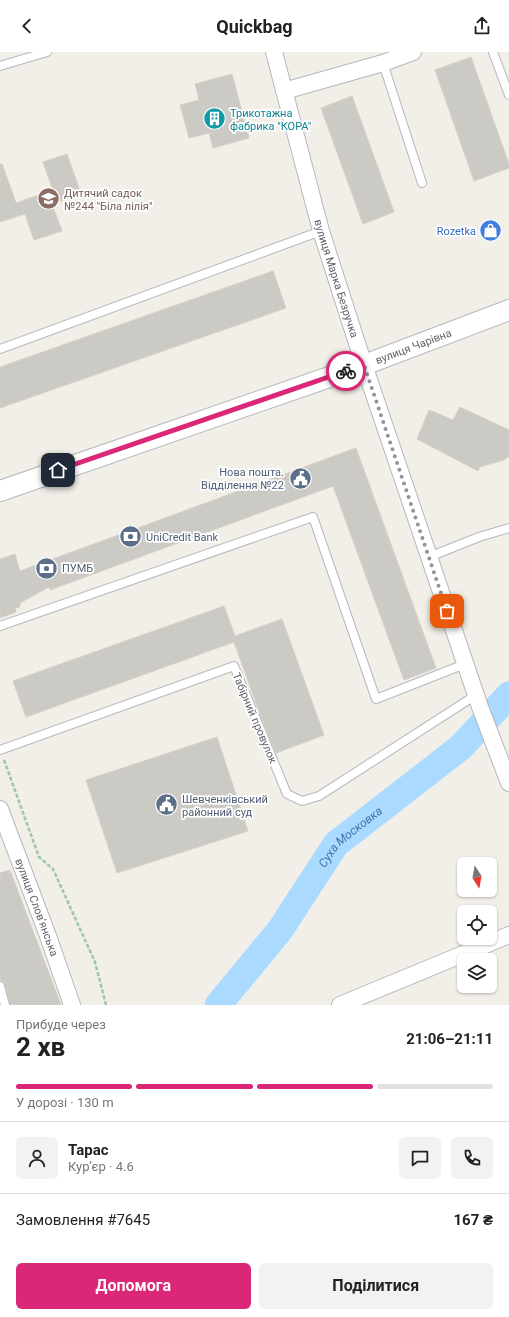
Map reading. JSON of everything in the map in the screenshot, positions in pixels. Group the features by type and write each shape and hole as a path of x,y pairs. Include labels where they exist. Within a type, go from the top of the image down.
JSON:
{"street":[{"name":"вулиця Марка Безручка","path":"274,52 321,231 364,365 478,701 509,783"},
{"path":"284,91 383,63 413,52"},
{"name":"вулиця Чарівна","path":"0,491 364,365 509,310"},
{"name":"вулиця Слов’янська","path":"0,809 48,936 72,1005"},
{"path":"340,1005 509,935"}],"lane":[{"path":"0,66 47,52"},
{"path":"493,52 509,95"},
{"path":"383,63 422,183"},
{"path":"0,349 321,231"},
{"path":"0,626 313,517 376,698 466,664"},
{"path":"429,557 479,537 509,528"},
{"name":"Табірний провулок","path":"0,750 234,666 287,794 302,801 320,796 478,701"},
{"path":"0,986 6,1005"}],"path":[{"path":"0,750 40,857 53,869 95,962 106,1005"}],"building":[{"path":"471,57 509,164 509,168 474,181 435,70"},
{"name":"Трикотажна фабрика \"КОРА\"","path":"232,74 249,138 213,148 209,133 189,138 180,105 199,100 195,84"},
{"path":"352,96 394,212 363,224 321,108"},
{"name":"Дитячий садок №244 \"Біла лілія\"","path":"67,154 81,194 52,204 62,231 34,240 25,214 0,222 0,164 2,164 16,203 53,190 43,162"},
{"path":"273,271 286,308 0,408 0,367"},
{"path":"460,407 509,430 509,456 504,460 480,467 478,471 417,439 429,410 453,420"},
{"path":"356,448 436,668 404,680 333,486 50,590 49,587 20,603 20,607 15,608 16,612 0,618 0,559 15,554 20,571"},
{"path":"224,606 235,636 282,619 324,735 276,753 259,712 234,642 26,717 13,681"},
{"name":"Шевченківський районний суд","path":"217,737 248,831 117,873 86,780"},
{"path":"10,870 61,1005 10,1005 5,985 1,981 0,977 0,873"}],"waterway":[{"name":"Суха Московка","path":"218,1005 280,930 336,844 461,747 509,695"}],"way so far":[{"path":"346,371 364,365 447,611"}],"place":[{"name":"Трикотажна фабрика \"КОРА\"","path":"214,119"},
{"name":"Дитячий садок №244 \"Біла лілія\"","path":"48,199"},
{"name":"Rozetka","path":"491,231"},
{"name":"Нова пошта. Відділення №22","path":"300,478"},
{"name":"UniCredit Bank","path":"131,537"},
{"name":"ПУМБ","path":"47,568"},
{"name":"Шевченківський районний суд","path":"167,805"}],"route":[{"path":"58,470 346,371"}]}
